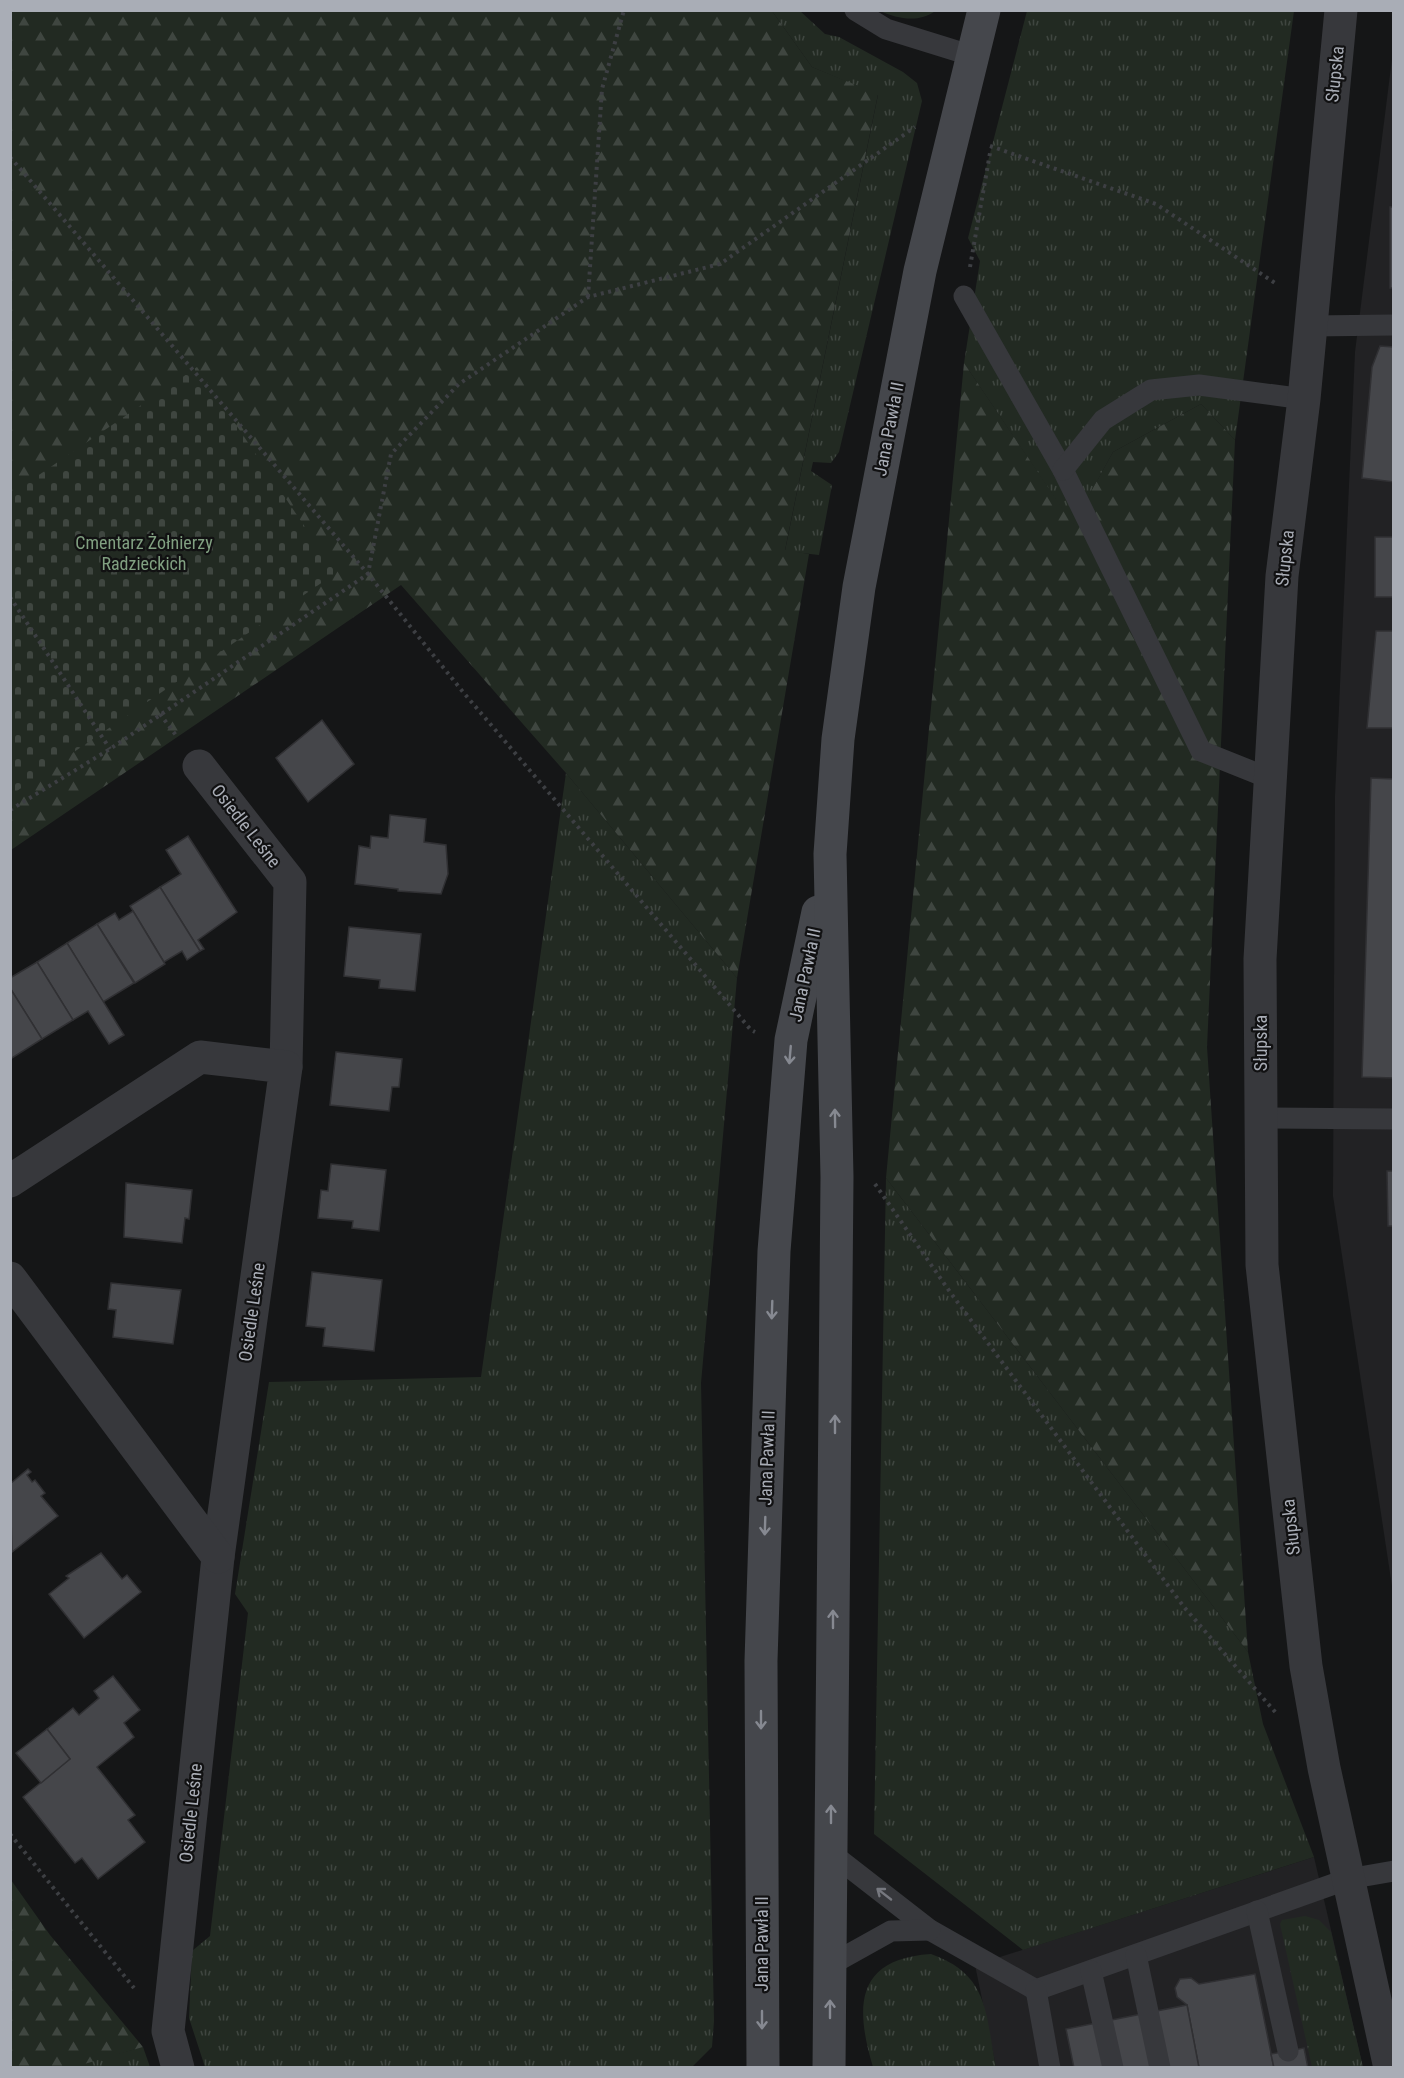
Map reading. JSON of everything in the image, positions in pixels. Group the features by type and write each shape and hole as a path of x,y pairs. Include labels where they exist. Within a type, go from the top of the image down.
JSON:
{"main road":[{"name":"Jana Pawła II","path":"830,2067 837,1177 830,854 838,739 859,587 920,271 984,10"},
{"name":"Jana Pawła II","path":"762,2067 762,1637 774,1251 791,1040 830,854"}],"street":[{"name":"Słupska","path":"1341,10 1304,399 1282,576 1260,959 1263,1265 1306,1666 1347,1879 1390,2067"},
{"name":"Osiedle Leśne","path":"178,2067 168,2031 218,1557 286,1067 290,882 199,766"},
{"path":"10,1181 200,1057 286,1067"},
{"path":"10,1278 218,1557"}],"lane":[{"path":"855,10 893,32 974,56"},
{"path":"964,296 1063,470 1201,751 1271,779"},
{"path":"1312,317 1394,326"},
{"path":"1063,470 1103,420 1151,390 1199,385 1304,399"},
{"path":"1261,1118 1394,1119"},
{"path":"831,1853 930,1930 1036,1990 1347,1879 1394,1870"},
{"path":"1257,1911 1288,2051"},
{"path":"830,1965 891,1931 930,1930"},
{"path":"1136,1955 1160,2067"},
{"path":"1091,1971 1113,2067"},
{"path":"1036,1990 1050,2067"}],"path":[{"path":"588,297 602,89 624,10"},
{"path":"10,810 110,749 368,574 391,454 459,384 588,297 720,264 921,123 953,134"},
{"path":"964,296 984,201 991,147 1156,204 1312,317"},
{"path":"10,157 368,574 463,692 751,1030 791,1040"},
{"path":"10,597 110,749"},
{"path":"837,1177 873,1182 950,1292 1184,1608 1277,1715"},
{"path":"10,1834 168,2031"}],"shaded area":[{"path":"1393,51 1393,1593 1333,1196 1335,796 1355,352"},
{"path":"1314,1857 1363,2067 996,2067 975,1965"}],"green space":[{"path":"11,11 772,11 812,67 878,94 785,550 809,554 737,978 566,773 401,585 11,850"},
{"path":"772,11 800,11 825,34 839,37 903,72 917,83 922,101 839,452 831,463 813,462 811,471 832,485 819,555 785,551 878,95 812,67"},
{"path":"880,11 935,11 922,17 908,18"},
{"path":"1027,11 1294,11 1235,440 1201,404 1113,452 1073,525 964,363 980,261 968,238"},
{"path":"964,363 1073,524 1113,452 1201,404 1235,440 1207,1047 1248,1652 886,1178"},
{"name":"Cmentarz Żołnierzy Radzieckich","path":"197,367 336,573 11,795 11,494"},
{"path":"566,773 737,978 701,1383 714,2021 712,2047 691,2068 205,2067 189,2018 192,1951 210,1936 248,1613 235,1594 269,1382 481,1377"},
{"path":"886,1178 1248,1652 1263,1724 1314,1857 1023,1950 874,1834"},
{"path":"11,1880 50,1935 143,2047 74,2067 11,2067"},
{"path":"1305,1916 1319,1920 1331,1932 1363,2067 1312,2067 1280,1924 1282,1920"},
{"path":"931,1954 950,1963 975,1985 986,2013 996,2067 873,2067 864,2025 863,2006 867,1990 875,1976 887,1965 906,1958"},
{"path":"143,2047 150,2067 64,2068"}],"building":[{"path":"1390,207 1394,207 1394,288 1390,288"},
{"path":"1380,346 1394,347 1394,482 1362,478 1372,367"},
{"path":"1375,537 1394,537 1394,597 1375,597"},
{"path":"1376,631 1394,631 1394,728 1367,728"},
{"path":"322,720 354,764 308,802 276,758"},
{"path":"1371,778 1394,779 1394,1078 1362,1077"},
{"path":"390,815 426,819 424,842 446,845 448,874 441,894 398,891 398,889 355,884 359,846 370,848 371,836 388,838"},
{"path":"188,836 237,912 198,940 204,949 200,951 160,887 181,874 166,850"},
{"path":"160,887 200,951 187,960 182,951 164,962 130,906"},
{"path":"133,911 165,964 135,983 97,924 115,913 119,920"},
{"path":"97,924 134,983 103,1002 67,943"},
{"path":"349,927 421,934 415,991 379,988 380,980 344,976"},
{"path":"67,943 124,1035 109,1044 88,1011 73,1020 37,962"},
{"path":"37,962 73,1020 42,1039 10,988 10,978"},
{"path":"10,988 42,1039 12,1058 10,1055"},
{"path":"336,1052 402,1059 399,1087 392,1087 389,1111 330,1105"},
{"path":"331,1164 386,1170 379,1231 352,1228 353,1221 318,1218 321,1190 328,1191"},
{"path":"1387,1171 1394,1171 1394,1226 1388,1226"},
{"path":"126,1183 192,1190 189,1219 185,1218 182,1243 124,1237"},
{"path":"312,1272 382,1280 374,1351 323,1346 325,1328 306,1326"},
{"path":"111,1283 181,1290 173,1344 113,1337 116,1310 108,1309"},
{"path":"28,1469 31,1472 27,1475 32,1482 35,1480 45,1493 41,1496 58,1516 12,1552 10,1484"},
{"path":"101,1553 122,1579 127,1575 141,1592 84,1638 49,1594 69,1578 66,1576"},
{"path":"113,1676 140,1710 124,1723 134,1737 97,1767 135,1815 128,1820 145,1842 98,1879 82,1858 75,1863 23,1797 70,1759 47,1729 73,1708 79,1715 99,1698 94,1691"},
{"path":"47,1729 70,1759 41,1783 16,1753"},
{"path":"1255,1974 1274,2068 1199,2068 1187,2005 1177,1997 1175,1988 1180,1979 1191,1978 1199,1984"},
{"path":"1187,2005 1199,2068 1074,2068 1066,2029"},
{"path":"1304,2048 1308,2068 1274,2068 1271,2054"}]}
